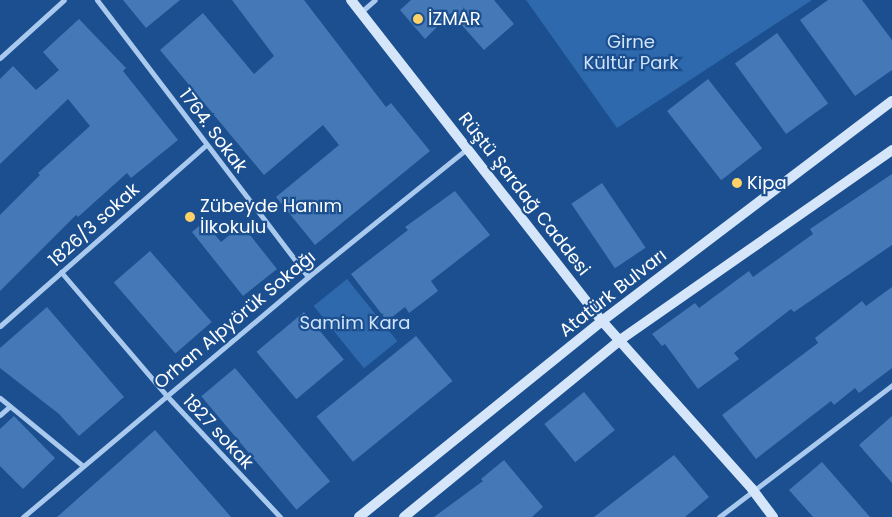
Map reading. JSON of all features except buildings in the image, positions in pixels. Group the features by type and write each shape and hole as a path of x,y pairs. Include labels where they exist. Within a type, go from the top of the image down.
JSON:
{"main road":[{"name":"Rüştü Şardağ Caddesi","path":"351,0 469,148 602,320 752,489 773,517"},
{"name":"Atatürk Bulvarı","path":"359,517 602,320 892,101"},
{"path":"404,517 620,340 892,150"}],"street":[{"path":"0,58 64,0"},
{"name":"1764. Sokak","path":"97,0 308,277"},
{"path":"361,12 374,0"},
{"name":"1826/3 sokak","path":"0,326 206,144"},
{"name":"Orhan Alpyörük Sokağı","path":"22,517 308,277 469,148"},
{"name":"1827 sokak","path":"61,272 166,396 280,517"},
{"path":"719,517 752,489 892,385"},
{"path":"0,398 82,465"},
{"path":"0,415 10,406"}],"green space":[{"name":"Girne Kültür Park","path":"526,0 812,0 617,128"},
{"name":"Samim Kara","path":"347,279 397,341 364,368 314,306"}],"place":[{"name":"İZMAR","path":"418,19"},
{"name":"Kipa","path":"737,183"},
{"name":"Zübeyde Hanım İlkokulu","path":"190,217"}]}
